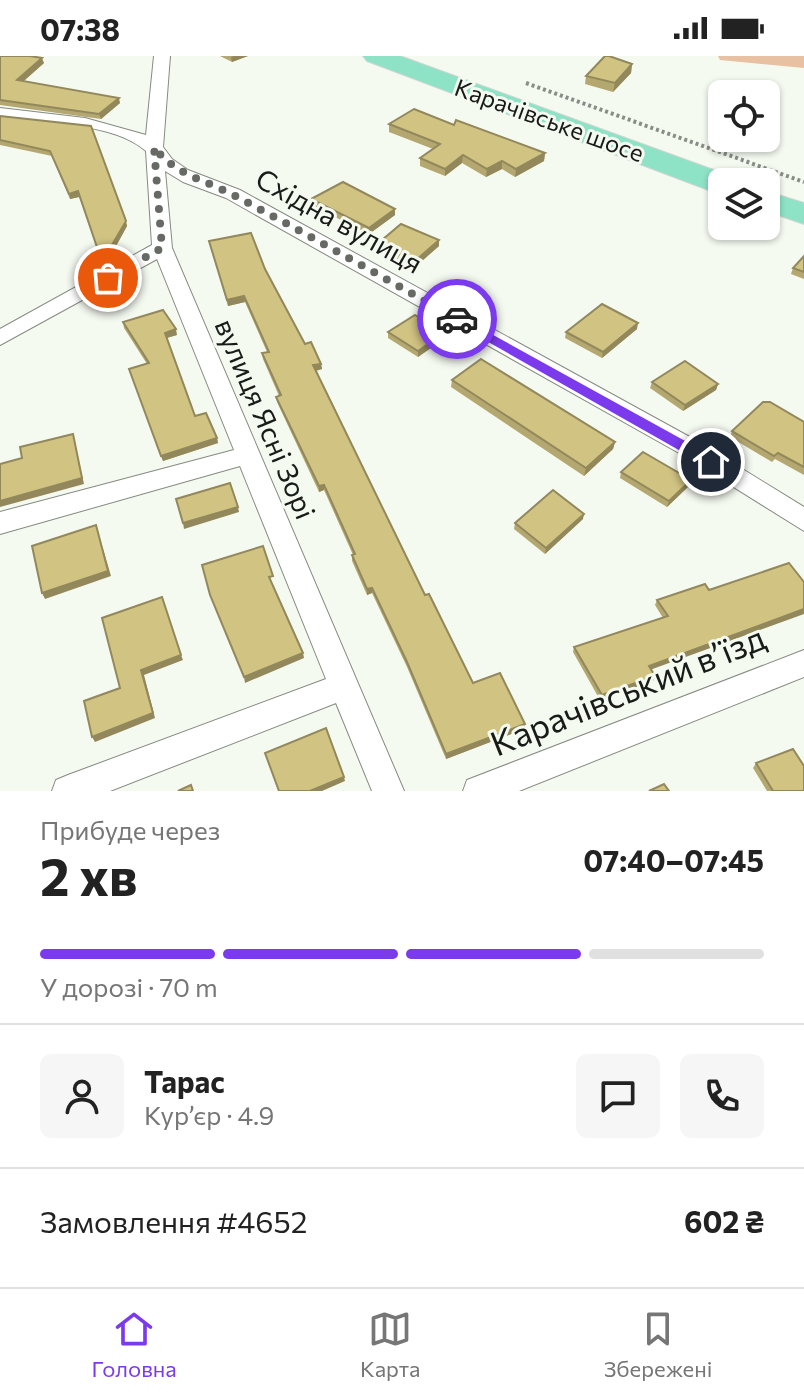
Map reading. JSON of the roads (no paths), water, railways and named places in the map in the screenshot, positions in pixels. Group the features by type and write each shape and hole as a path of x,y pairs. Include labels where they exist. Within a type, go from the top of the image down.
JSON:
{"main road":[{"name":"Карачівське шосе","path":"376,56 708,179"},
{"path":"780,205 804,214"}],"street":[{"name":"вулиця Ясні Зорі","path":"162,56 154,147 162,248 388,791"},
{"name":"Східна вулиця","path":"0,113 107,128 135,136 154,147 167,163 187,176 233,194 688,447 804,520"},
{"path":"0,338 162,248"},
{"path":"0,523 248,455"},
{"name":"Карачівський в’їзд","path":"479,791 804,663"},
{"path":"68,791 344,686"}]}
